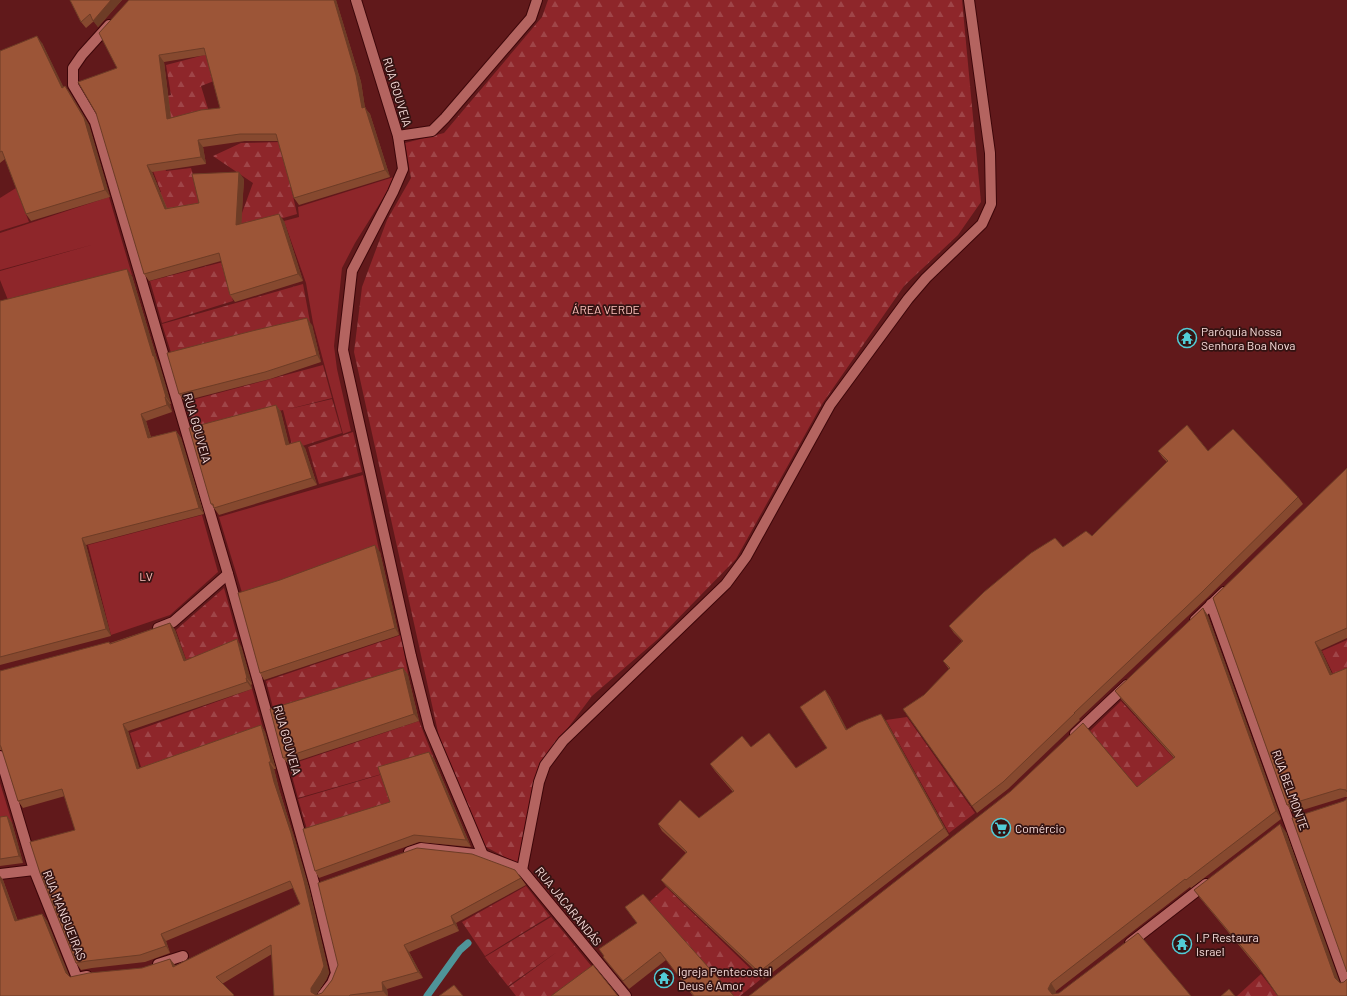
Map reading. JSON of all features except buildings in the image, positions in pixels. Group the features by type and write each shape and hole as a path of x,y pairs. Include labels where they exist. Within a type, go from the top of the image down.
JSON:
{"street":[{"name":"RUA GOUVEIA","path":"356,0 398,136 403,169 393,192 352,271 342,350 411,656 429,728 483,855"},
{"path":"398,136 432,131 531,18 537,0"},
{"path":"522,870 539,782 545,764 563,740 726,584 746,556 830,405 908,299 926,278 982,224 991,204 990,153 969,0"},
{"name":"RUA GOUVEIA","path":"116,16 82,55 73,68 74,85 95,122 319,885 336,973 332,984 322,996"},
{"path":"151,630 173,622 228,574"},
{"path":"1189,626 1228,588"},
{"name":"RUA BELMONTE","path":"1212,604 1347,984"},
{"path":"1069,740 1132,680"},
{"name":"RUA MANGUEIRAS","path":"0,756 34,870 77,978 93,974"},
{"name":"RUA JACARANDÁS","path":"400,856 422,848 483,855 522,870 626,996"},
{"path":"0,874 34,870"},
{"path":"1124,947 1212,880"},
{"path":"146,968 182,956"}],"green space":[{"name":"ÁREA VERDE","path":"548,0 962,0 981,202 958,235 904,286 822,404 736,559 658,639 592,696 540,765 518,864 486,847 440,741 354,352 362,287 387,220 411,178 405,143 444,133 542,17"},
{"path":"243,45 245,69 201,86 209,112 157,127 147,102 171,95 166,65"},
{"path":"281,142 297,214 235,232 253,183 213,156 241,143"},
{"path":"158,151 166,171 191,168 203,209 161,215 155,194 161,192 147,155"},
{"path":"397,176 355,243 342,268 334,346 337,369 351,431 343,434 313,323 306,283 284,221 299,217 298,207"},
{"path":"16,188 29,222 0,231 0,198"},
{"path":"109,197 132,275 10,305 0,280 0,271 95,244 0,270 0,233"},
{"path":"223,262 233,301 162,323 150,281"},
{"path":"303,284 310,322 173,359 162,324"},
{"path":"323,365 332,398 285,410 332,399 342,433 293,449 283,410 194,433 185,402"},
{"path":"353,432 362,472 319,484 308,447"},
{"path":"363,475 379,550 244,599 219,517"},
{"name":"LV","path":"202,515 218,572 170,615 111,635 88,545"},
{"path":"224,588 240,646 189,668 176,630"},
{"path":"401,635 408,674 275,715 266,681"},
{"path":"1347,640 1347,677 1337,682 1322,651"},
{"path":"252,689 264,732 143,773 130,733"},
{"path":"1121,701 1179,764 1143,794 1090,731"},
{"path":"907,717 975,813 949,833 886,720"},
{"path":"419,721 434,759 298,798 289,765"},
{"path":"383,774 394,808 309,836 298,799"},
{"path":"0,783 12,822 0,823"},
{"path":"526,886 550,916 485,956 462,922"},
{"path":"666,887 761,979 740,996 734,996 649,902"},
{"path":"551,917 597,973 566,996 516,996 509,987 557,952 508,986 485,957"},
{"path":"1261,974 1278,996 1237,996"}],"waterway":[{"path":"427,996 460,950 468,943"}],"place":[{"name":"Paróquia Nossa Senhora Boa Nova","path":"1187,338"},
{"name":"Comércio","path":"1001,828"},
{"name":"I.P Restaura Israel","path":"1182,944"},
{"name":"Igreja Pentecostal Deus é Amor","path":"664,978"}]}
